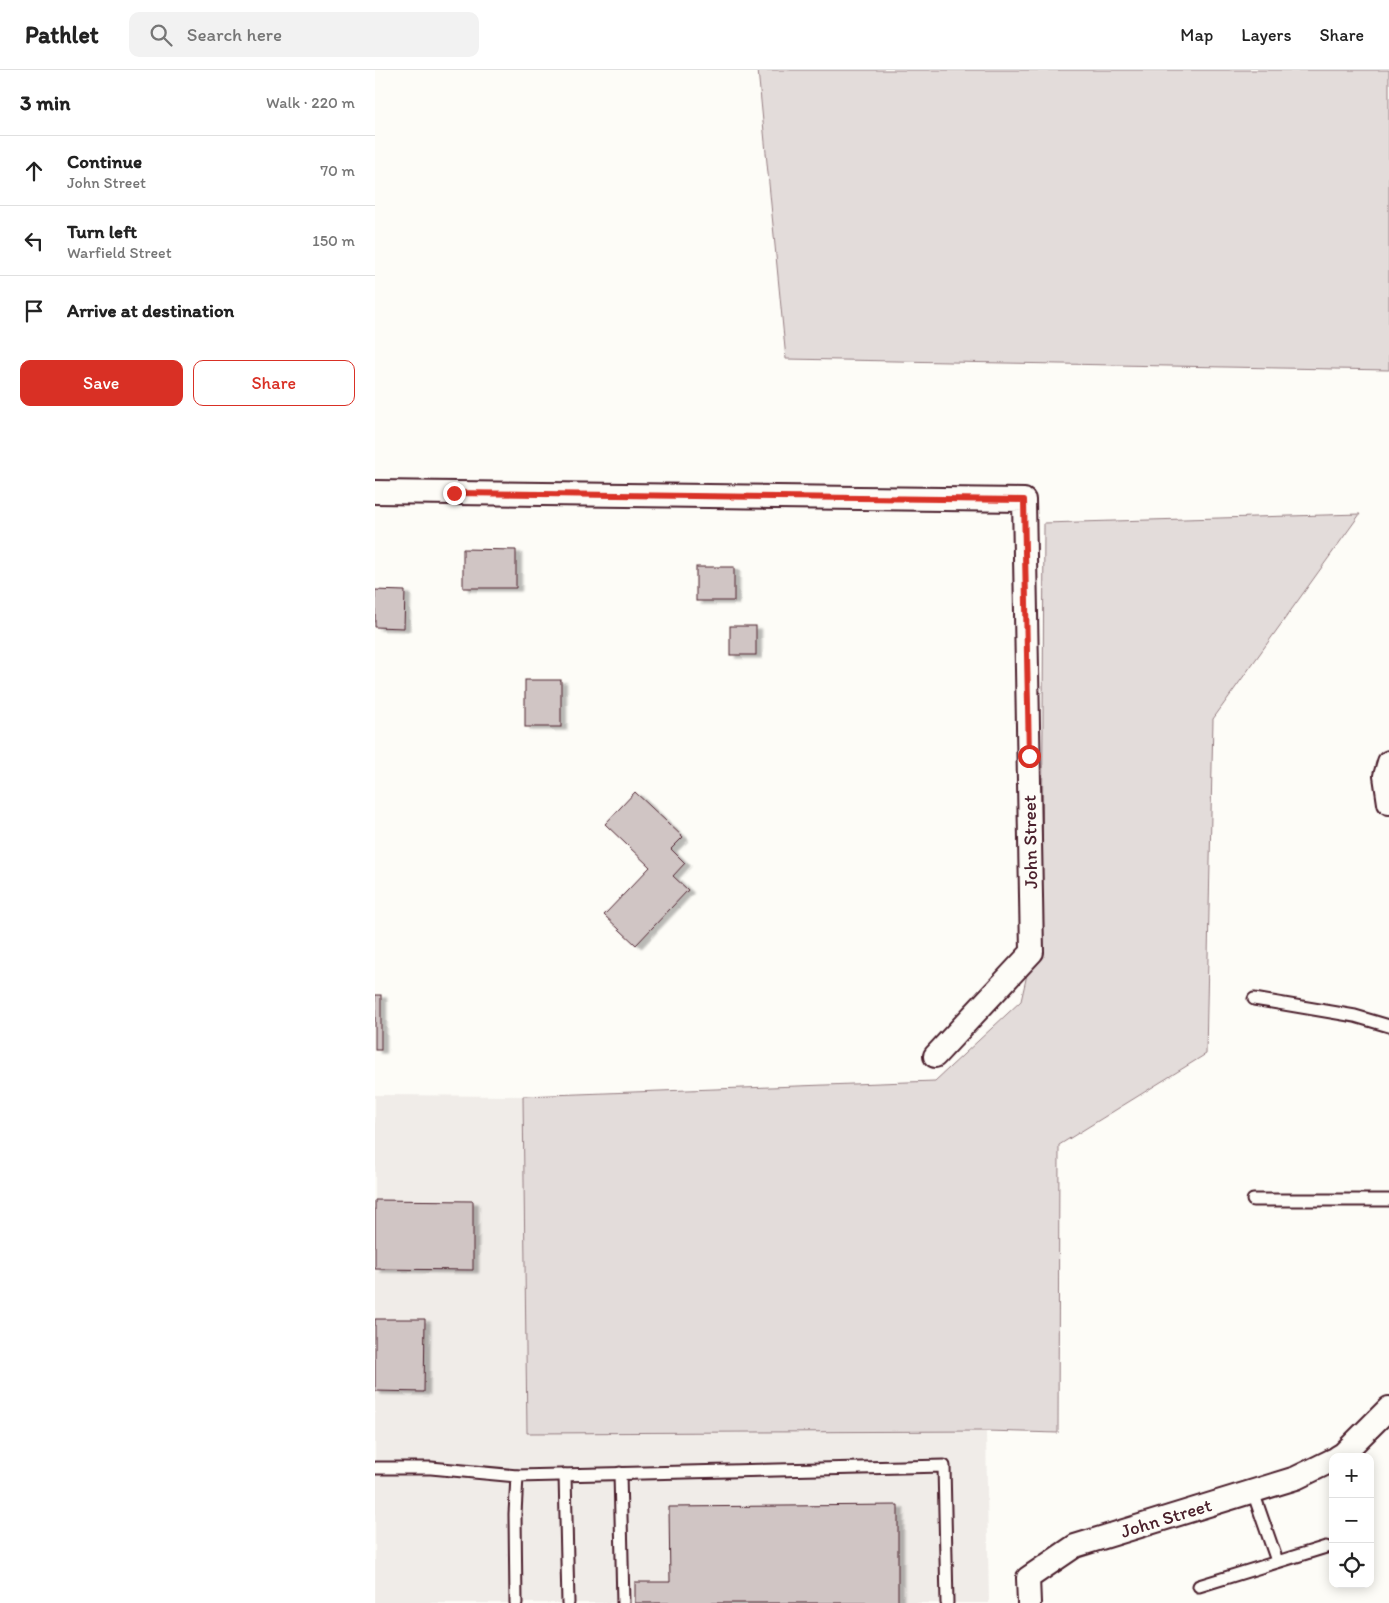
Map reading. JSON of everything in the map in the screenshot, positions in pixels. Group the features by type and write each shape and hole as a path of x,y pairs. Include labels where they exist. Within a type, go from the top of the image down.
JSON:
{"street":[{"name":"John Street","path":"375,492 1024,500 1032,952 935,1056"},
{"path":"1389,762 1385,776 1389,803"},
{"path":"1344,1453 1389,1408"},
{"name":"John Street","path":"1029,1603 1028,1578 1075,1546 1296,1478 1329,1462"}],"lane":[{"path":"1254,999 1355,1016 1389,1026"},
{"path":"1253,1200 1389,1200"},
{"path":"375,1468 431,1468 517,1476 944,1466 947,1603"},
{"path":"620,1473 623,1603"},
{"path":"565,1475 568,1603"},
{"path":"516,1603 515,1514 517,1476"},
{"path":"1253,1492 1277,1562"},
{"path":"1199,1586 1326,1547"}],"shaded area":[{"path":"758,70 1389,70 1389,370 786,359"},
{"path":"1360,514 1213,719 1206,1054 1059,1145 1058,1433 986,1431 527,1433 523,1096 935,1081 1021,1001 1042,908 1044,523"},
{"path":"375,1095 523,1096 527,1433 986,1431 989,1603 375,1603"}],"building":[{"path":"463,549 516,550 516,588 463,588"},
{"path":"696,567 734,567 734,601 696,601"},
{"path":"375,590 405,591 404,628 375,627"},
{"path":"730,626 756,626 756,655 730,655"},
{"path":"525,680 561,680 561,727 525,727"},
{"path":"635,792 683,837 671,849 685,863 673,876 688,890 636,945 604,915 650,867 605,824"},
{"path":"375,995 381,995 381,1050 375,1050"},
{"path":"375,1200 473,1201 473,1270 375,1269"},
{"path":"375,1319 425,1319 424,1392 375,1391"},
{"path":"898,1505 898,1603 635,1603 635,1582 670,1582 669,1507"}],"route":[{"path":"454,493 1024,500 1029,756"}]}
